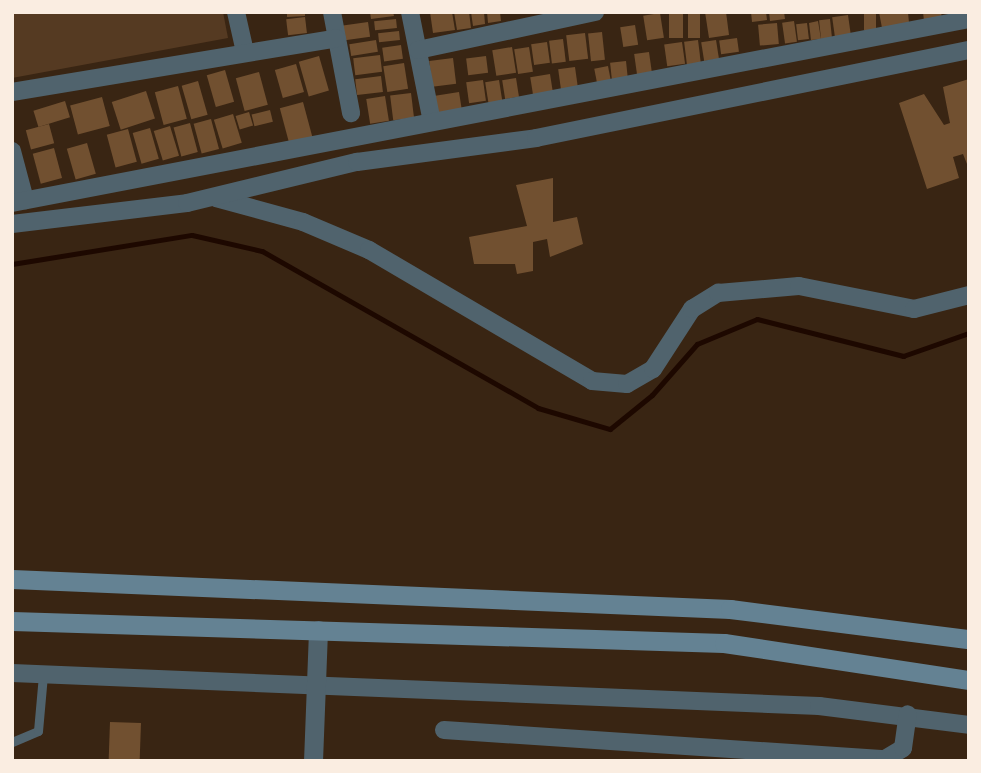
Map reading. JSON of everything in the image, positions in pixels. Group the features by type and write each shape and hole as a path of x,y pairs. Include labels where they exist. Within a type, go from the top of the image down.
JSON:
{"main road":[{"path":"12,579 730,609 969,639"},
{"path":"12,621 724,643 969,680"}],"street":[{"path":"236,12 245,52"},
{"path":"332,12 351,113"},
{"path":"410,12 432,122"},
{"path":"418,50 595,12"},
{"path":"12,151 18,202 969,19"},
{"path":"12,92 337,38"},
{"path":"12,224 213,197 357,162 536,138 969,50"},
{"path":"213,197 303,222 369,250 593,381 627,384 653,369 692,309 718,293 799,286 914,309 969,295"},
{"path":"313,761 318,630"},
{"path":"12,673 316,683 908,714 969,725"},
{"path":"444,730 885,759 902,748 908,714"}],"lane":[{"path":"12,742 38,731 43,675"}],"shaded area":[{"path":"12,12 223,12 228,38 12,78"}],"building":[{"path":"287,12 305,12 305,16 287,17"},
{"path":"370,12 393,12 394,16 371,19"},
{"path":"430,12 452,12 455,30 433,33"},
{"path":"454,12 469,12 471,28 457,30"},
{"path":"471,12 484,12 485,24 473,26"},
{"path":"487,12 500,12 501,21 488,23"},
{"path":"669,12 683,12 683,38 669,38"},
{"path":"688,12 700,12 700,38 688,38"},
{"path":"705,12 726,12 729,35 709,38"},
{"path":"751,12 766,12 767,20 752,22"},
{"path":"769,12 784,12 785,19 770,21"},
{"path":"864,12 876,12 876,30 864,30"},
{"path":"879,12 908,12 909,23 882,28"},
{"path":"923,12 941,12 942,18 924,21"},
{"path":"660,13 664,38 647,40 643,16"},
{"path":"848,15 851,36 835,38 832,17"},
{"path":"305,17 307,33 288,35 286,19"},
{"path":"396,19 397,28 375,30 374,21"},
{"path":"830,19 832,38 821,39 819,20"},
{"path":"794,21 797,42 785,43 782,23"},
{"path":"818,21 821,39 811,40 809,23"},
{"path":"368,22 370,37 343,41 341,26"},
{"path":"777,23 779,44 760,46 758,25"},
{"path":"807,23 809,39 798,40 796,24"},
{"path":"635,25 638,45 623,47 620,27"},
{"path":"399,31 400,40 379,42 378,33"},
{"path":"602,32 605,60 591,61 588,33"},
{"path":"585,33 588,59 569,61 566,35"},
{"path":"737,38 739,52 721,54 719,41"},
{"path":"563,39 566,62 552,64 549,41"},
{"path":"376,40 378,52 351,56 349,44"},
{"path":"698,40 701,63 687,65 684,42"},
{"path":"716,40 719,59 704,61 701,42"},
{"path":"547,42 550,63 534,65 531,44"},
{"path":"682,42 685,64 667,66 664,45"},
{"path":"401,45 403,59 384,62 382,48"},
{"path":"512,47 516,73 496,76 492,50"},
{"path":"529,47 533,72 518,74 514,49"},
{"path":"649,52 652,74 637,76 634,54"},
{"path":"380,55 382,72 355,75 353,58"},
{"path":"319,56 329,91 309,96 299,62"},
{"path":"486,56 488,73 468,75 466,58"},
{"path":"453,58 456,84 432,87 429,61"},
{"path":"626,61 628,80 612,82 610,63"},
{"path":"404,63 408,89 387,92 383,66"},
{"path":"296,64 304,92 283,98 275,70"},
{"path":"608,66 611,82 597,84 594,69"},
{"path":"575,67 578,89 561,91 558,69"},
{"path":"225,70 234,102 216,107 207,75"},
{"path":"259,72 268,105 245,111 236,78"},
{"path":"550,74 553,92 533,95 530,77"},
{"path":"381,76 383,92 357,95 355,79"},
{"path":"516,78 519,97 505,99 502,80"},
{"path":"969,79 969,169 963,154 953,157 959,178 927,189 899,103 924,94 944,125 950,123 943,87"},
{"path":"483,80 486,101 469,103 466,82"},
{"path":"499,80 503,104 489,106 485,82"},
{"path":"198,81 208,115 191,119 182,86"},
{"path":"178,86 187,119 164,125 155,92"},
{"path":"146,91 155,119 121,130 112,102"},
{"path":"459,92 462,111 438,115 435,96"},
{"path":"411,93 414,118 393,120 390,96"},
{"path":"385,96 389,121 370,124 366,99"},
{"path":"102,97 110,126 78,135 70,106"},
{"path":"65,101 70,117 38,127 33,111"},
{"path":"303,102 313,139 290,145 280,108"},
{"path":"270,110 273,122 254,126 252,115"},
{"path":"249,112 253,125 240,129 236,116"},
{"path":"233,114 242,143 223,149 214,120"},
{"path":"211,119 219,149 202,154 194,124"},
{"path":"190,123 198,152 181,156 174,127"},
{"path":"49,124 54,143 31,150 26,130"},
{"path":"170,126 179,156 163,161 154,131"},
{"path":"150,128 159,159 142,164 133,133"},
{"path":"128,129 137,162 116,168 107,135"},
{"path":"87,143 96,174 76,180 67,149"},
{"path":"54,148 62,178 41,184 33,154"},
{"path":"553,178 553,222 577,217 583,244 550,257 547,239 533,242 533,271 517,274 515,264 474,264 469,237 527,226 516,185"},
{"path":"110,722 141,723 140,761 109,761"}],"waterway":[{"path":"12,264 192,235 262,251 538,408 610,429 652,395 697,344 757,319 903,356 969,333"}]}
